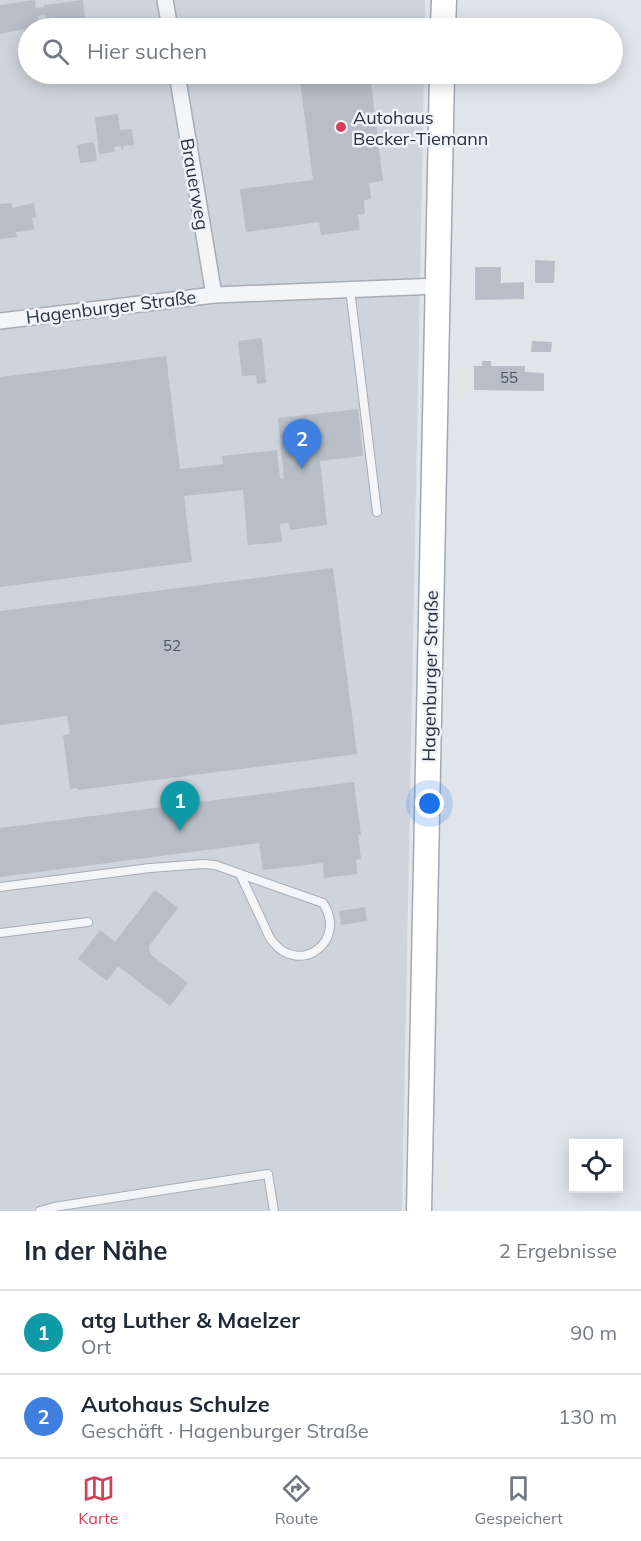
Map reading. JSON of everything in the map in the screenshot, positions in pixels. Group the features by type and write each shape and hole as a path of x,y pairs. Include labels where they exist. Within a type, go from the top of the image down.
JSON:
{"main road":[{"path":"443,18 444,0"},
{"name":"Hagenburger Straße","path":"419,1211 442,84"}],"street":[{"path":"165,0 168,18"},
{"name":"Brauerweg","path":"179,84 214,295"},
{"name":"Hagenburger Straße","path":"0,321 214,295 438,286"}],"lane":[{"path":"350,288 377,512"},
{"path":"0,887 203,864 215,865 323,903 331,923 326,941 314,953 302,956 285,952 272,942 240,874"},
{"path":"0,933 88,922"},
{"path":"40,1211 267,1174 274,1211"}],"shaded area":[{"path":"0,0 425,0 425,18 18,18 18,84 424,84 402,1211 0,1211"}],"building":[{"path":"35,0 36,8 83,0 85,18 45,18 45,15 38,16 38,18 18,18 18,30 0,34 0,5"},
{"name":"Autohaus Becker-Tiemann","path":"300,84 371,84 383,181 369,183 371,199 364,200 365,214 358,215 360,230 321,235 319,222 246,232 240,189 313,180"},
{"path":"118,114 120,130 132,129 134,145 123,146 123,151 121,146 114,147 115,152 99,154 95,117"},
{"path":"94,142 97,161 80,163 77,145"},
{"path":"12,203 12,208 34,203 36,217 32,218 34,230 16,232 17,237 0,239 0,204"},
{"path":"535,260 555,261 554,283 535,283"},
{"path":"475,267 501,267 501,283 524,282 524,299 475,300"},
{"path":"262,338 266,383 257,384 256,375 242,376 238,341"},
{"path":"532,341 552,342 551,352 531,352"},
{"path":"166,356 180,469 223,464 222,456 277,450 280,478 284,478 278,418 358,409 363,456 320,461 327,525 290,530 289,523 280,524 282,542 248,545 243,490 184,496 192,562 0,587 0,377"},
{"path":"482,361 491,361 491,366 525,366 525,372 544,373 544,391 474,390 474,366 482,366"},
{"path":"333,568 357,754 78,790 77,788 70,789 63,735 70,734 67,716 0,725 0,611"},
{"path":"354,782 361,835 358,835 361,859 356,860 357,874 324,878 323,863 263,870 259,843 0,877 0,828"},
{"path":"155,890 178,908 149,946 150,954 188,983 170,1006 118,966 107,981 78,959 100,930 115,942"},
{"path":"365,907 367,921 341,925 339,911"}],"place":[{"name":"Autohaus Becker-Tiemann","path":"341,127"},
{"name":"Autohaus Schulze","path":"302,469"},
{"name":"atg Luther & Maelzer","path":"180,831"}]}
